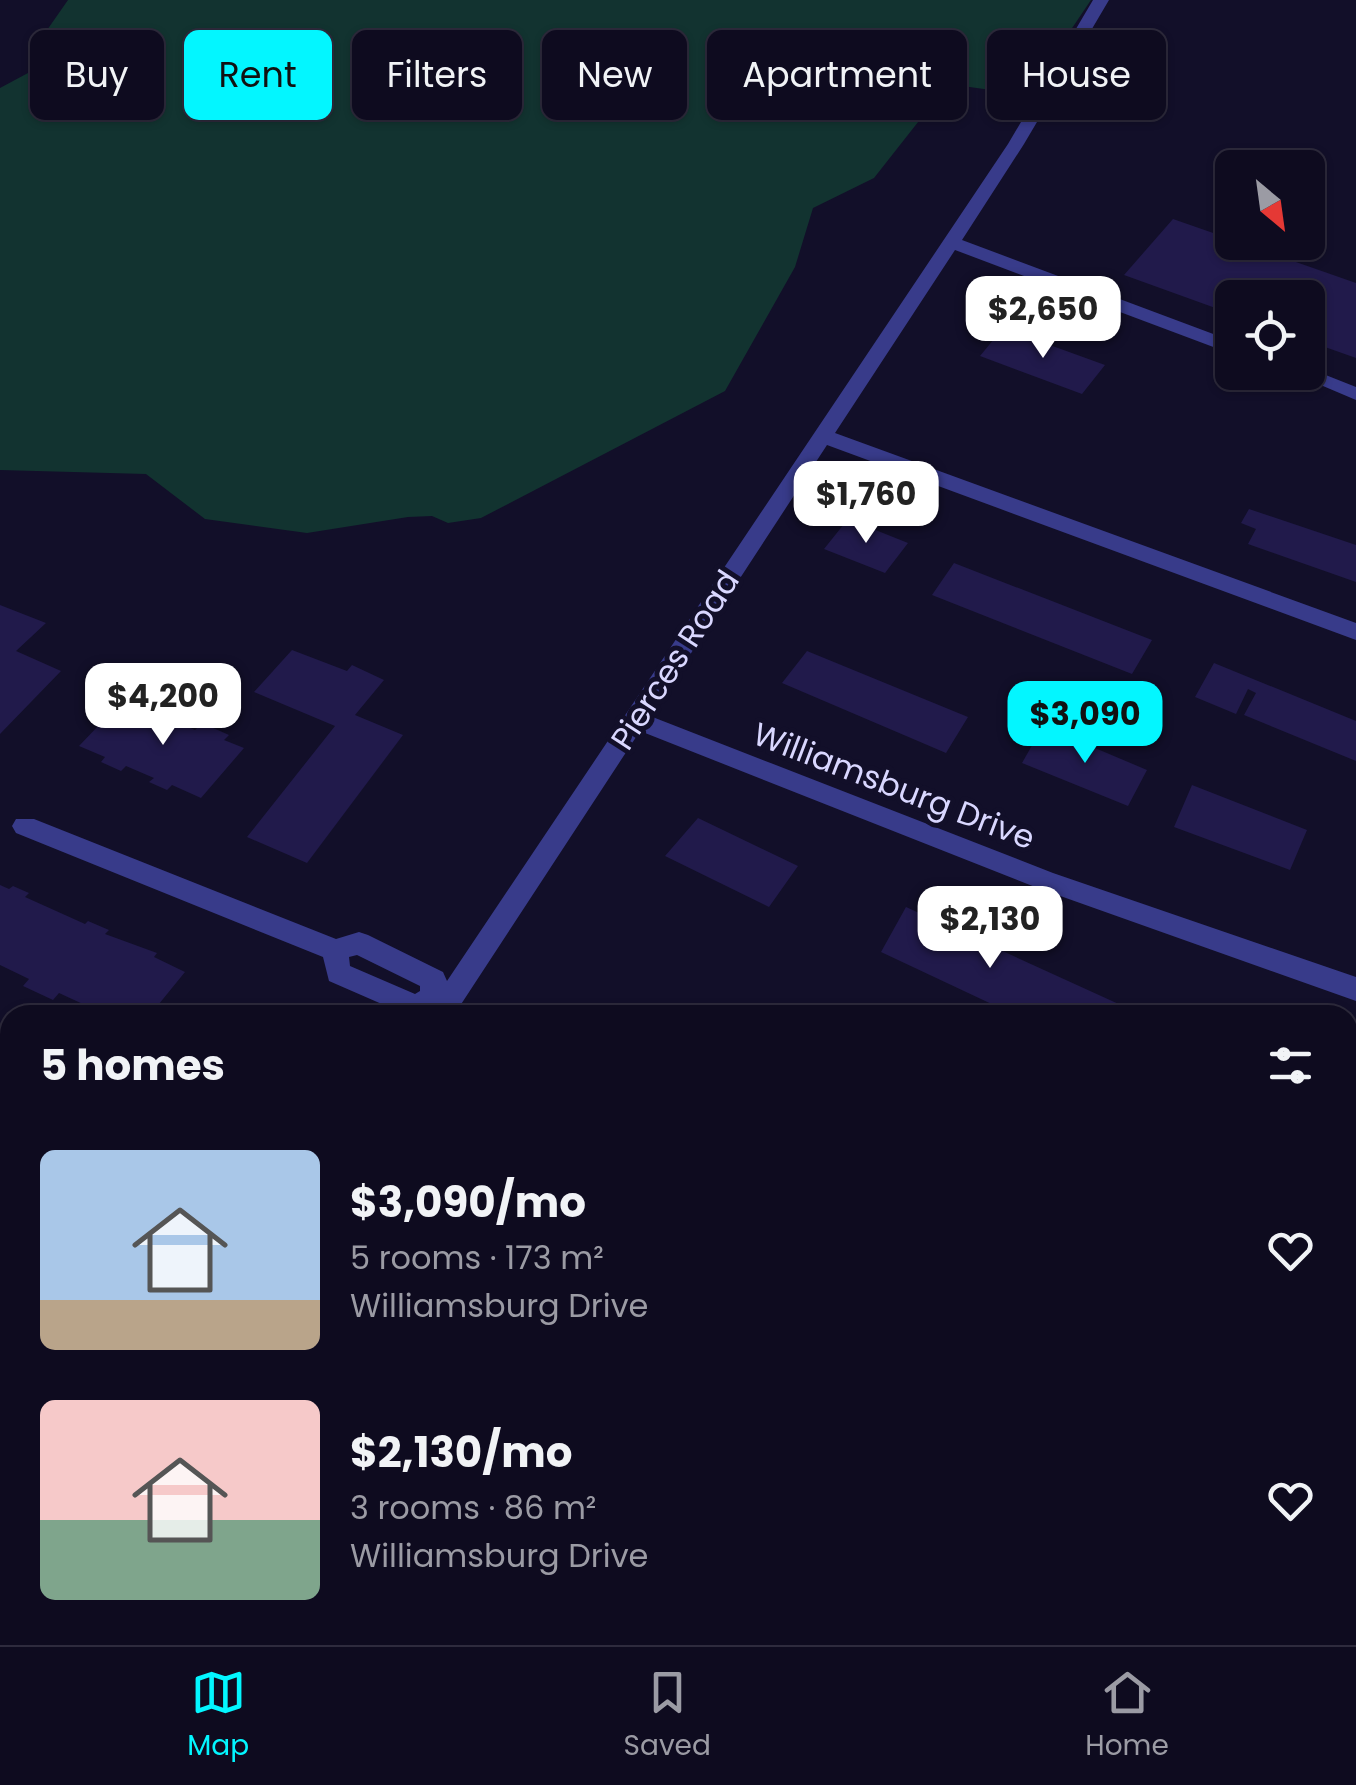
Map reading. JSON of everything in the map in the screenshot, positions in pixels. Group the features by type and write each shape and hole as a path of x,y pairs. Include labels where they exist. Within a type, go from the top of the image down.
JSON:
{"street":[{"name":"Pierces Road","path":"441,1005 636,720 1016,144 1101,0"},
{"path":"950,242 1215,342"},
{"path":"1325,382 1356,394"},
{"path":"822,436 1356,632"},
{"name":"Williamsburg Drive","path":"636,720 1044,880 1356,989"},
{"path":"25,826 336,950 360,943 433,980 440,1005"}],"green space":[{"path":"68,0 1091,0 1071,30 987,30 987,89 967,87 967,30 707,30 707,120 920,120 874,178 813,208 795,267 725,391 481,518 448,523 432,516 408,517 307,533 205,519 146,474 0,470 0,88 28,73 30,67 30,120 164,120 164,30 47,30"}],"building":[{"path":"1173,219 1215,234 1215,260 1290,260 1356,283 1356,358 1325,347 1325,280 1215,280 1215,308 1124,275"},
{"path":"1003,328 1105,365 1082,394 980,356"},
{"path":"1249,509 1356,545 1356,582 1248,544 1256,529 1241,523"},
{"path":"848,519 908,543 885,573 824,549"},
{"path":"954,563 1152,640 1132,674 932,595"},
{"path":"0,605 46,623 16,651 61,671 0,734"},
{"path":"292,650 347,671 352,665 384,680 355,715 403,735 307,863 247,837 335,726 254,692"},
{"path":"807,651 968,717 946,753 782,683"},
{"path":"1214,663 1356,721 1356,761 1244,715 1256,693 1248,689 1236,714 1195,697"},
{"path":"122,701 144,710 149,705 195,730 202,723 229,735 224,740 244,748 201,798 172,785 167,790 149,782 154,778 126,766 121,771 101,762 105,757 79,746"},
{"path":"1043,726 1147,770 1128,806 1022,763"},
{"path":"1192,785 1307,830 1290,870 1174,827"},
{"path":"698,818 798,866 769,907 665,856"},
{"path":"0,885 9,889 13,886 29,893 25,897 85,924 88,921 109,930 105,934 157,953 154,957 185,972 158,1005 85,1005 59,993 53,1000 23,986 29,979 0,965"},
{"path":"906,907 1121,1005 994,1005 881,952"}]}
